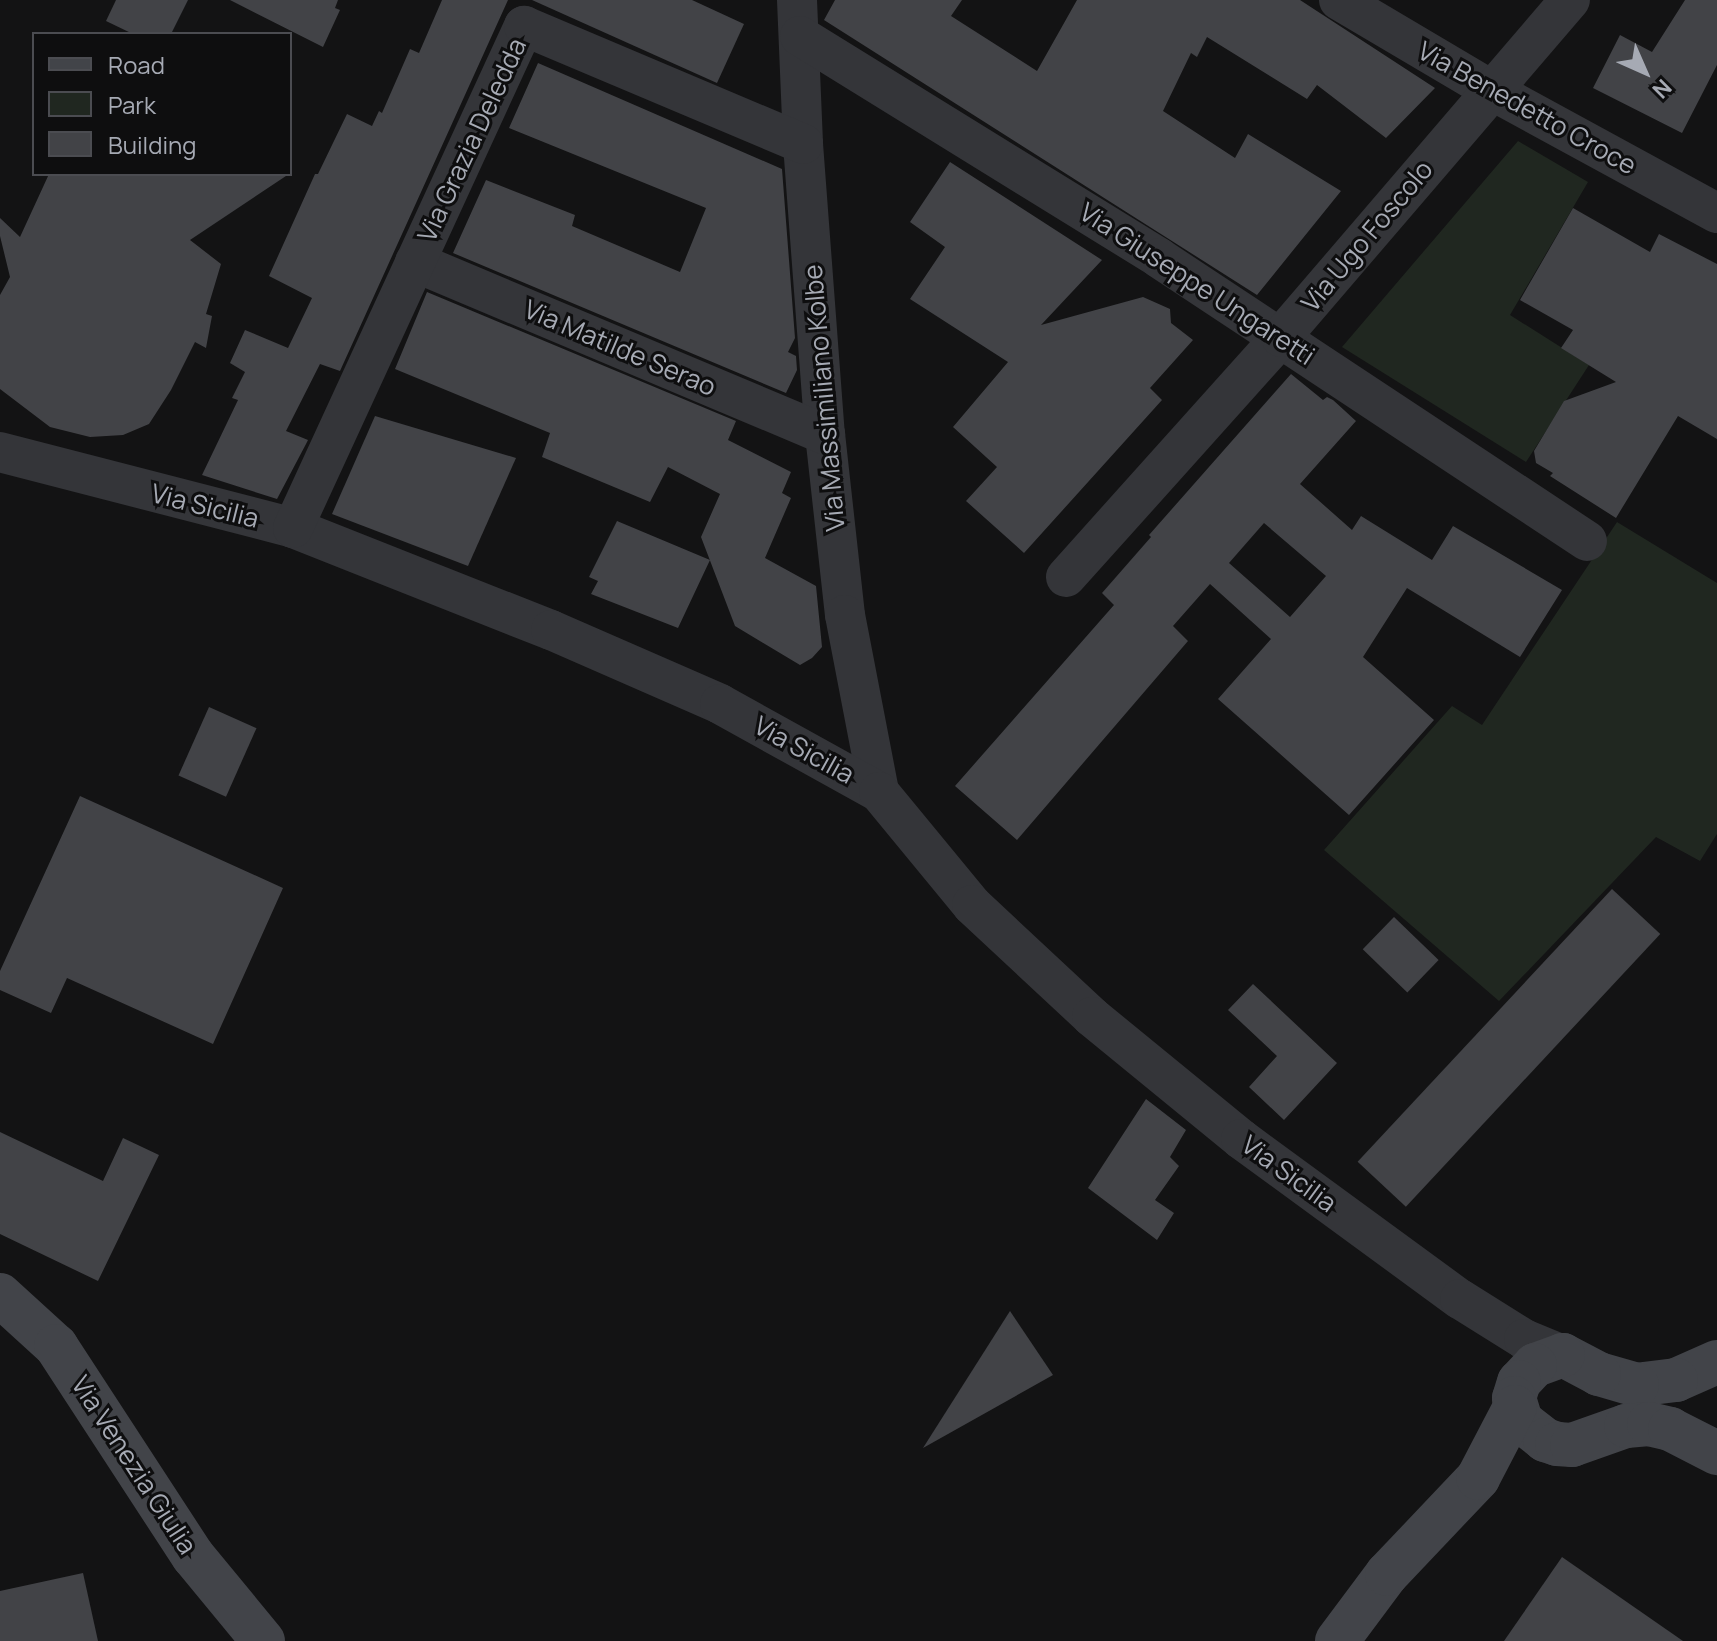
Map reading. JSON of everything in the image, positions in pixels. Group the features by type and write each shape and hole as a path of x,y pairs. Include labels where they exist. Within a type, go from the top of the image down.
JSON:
{"street":[{"name":"Via Benedetto Croce","path":"1339,0 1491,90 1717,213"},
{"name":"Via Ugo Foscolo","path":"1066,577 1281,337 1570,0"},
{"name":"Via Massimiliano Kolbe","path":"799,18 803,144 825,434 845,615 879,792"},
{"name":"Via Giuseppe Ungaretti","path":"799,18 1587,541"},
{"name":"Via Grazia Deledda","path":"293,528 524,26 803,144"},
{"name":"Via Matilde Serao","path":"415,262 825,434"},
{"name":"Via Sicilia","path":"0,452 293,528 551,630 720,704 879,792 972,905 1092,1017 1241,1139 1460,1299 1524,1339 1563,1355"},
{"name":"Via Venezia Giulia","path":"0,1295 56,1346 193,1556 263,1641"},
{"name":"Via Sicilia","path":"1460,1299 1485,1326 1500,1352 1515,1400"},
{"path":"1337,1641 1387,1574 1478,1478 1535,1365 1563,1355 1599,1374 1637,1385 1676,1380 1717,1362"},
{"path":"1515,1400 1521,1421 1545,1440 1572,1445"},
{"path":"1478,1478 1526,1457 1626,1426 1649,1424 1670,1429 1717,1453"}],"green space":[{"path":"1518,141 1588,182 1510,315 1589,365 1526,462 1342,347"},
{"path":"1617,522 1717,583 1717,834 1700,861 1656,837 1499,1001 1324,850 1452,706 1482,725"}],"building":[{"path":"116,0 188,0 172,32 129,32 106,21"},
{"path":"230,0 338,0 335,8 340,10 323,47"},
{"path":"442,0 508,0 340,371 320,364 286,431 308,440 306,444 277,499 202,475 238,400 232,398 245,372 230,363 245,330 288,348 312,298 269,276 315,174 318,174 347,114 372,126 379,111 382,113 410,49 419,53"},
{"path":"532,0 692,0 744,24 717,83"},
{"path":"835,0 962,0 951,16 1037,71 1077,0 1300,0 1435,88 1386,138 1317,85 1307,99 1207,37 1197,57 1191,53 1163,111 1235,158 1248,134 1341,191 1257,295 824,20"},
{"path":"1685,0 1717,0 1717,65 1682,133 1593,88 1620,35 1652,52"},
{"path":"538,63 782,169 795,338 788,352 796,356 797,370 786,393 453,253 486,180 575,215 572,226 680,272 706,208 509,128"},
{"path":"950,162 1102,260 1041,325 1143,297 1170,309 1171,323 1193,340 1150,388 1162,400 1024,553 966,501 997,467 953,427 1008,362 910,299 945,247 910,222"},
{"path":"48,176 286,176 190,240 221,264 206,314 212,316 206,348 195,342 171,390 149,424 123,435 90,437 50,427 0,389 0,295 10,277 0,236 0,218 20,237"},
{"path":"1573,208 1650,252 1659,234 1717,264 1717,439 1678,416 1616,518 1550,476 1553,473 1536,463 1534,451 1564,401 1616,382 1561,348 1573,330 1520,300"},
{"path":"427,292 736,421 728,440 791,472 782,493 791,498 765,558 816,586 822,647 812,658 800,665 735,626 701,537 720,494 668,467 650,502 542,457 550,433 395,369"},
{"path":"1291,374 1323,400 1327,397 1333,400 1356,421 1300,484 1352,530 1361,516 1432,560 1453,526 1562,590 1520,657 1407,588 1363,657 1434,720 1349,815 1218,699 1271,639 1210,584 1173,626 1188,641 1017,840 955,786 1114,605 1102,593 1151,537 1149,535","holes":["1264,523 1326,576 1290,617 1229,563"]},
{"path":"375,416 516,458 468,566 332,514"},
{"path":"617,521 710,560 678,628 591,594 598,581 589,577"},
{"path":"209,707 257,728 226,797 178,776"},
{"path":"80,796 283,888 213,1044 67,978 51,1013 0,990 0,971"},
{"path":"1612,889 1660,934 1406,1207 1358,1162"},
{"path":"1394,917 1439,960 1407,992 1363,949"},
{"path":"1253,984 1337,1063 1284,1120 1249,1087 1277,1056 1228,1010"},
{"path":"1146,1099 1186,1130 1170,1157 1179,1166 1155,1200 1174,1213 1157,1240 1088,1188"},
{"path":"0,1132 103,1181 123,1138 159,1155 98,1281 0,1234"},
{"path":"1010,1311 1053,1375 923,1448"},
{"path":"1562,1557 1683,1641 1504,1641"},
{"path":"83,1573 98,1641 0,1641 0,1591"}]}
